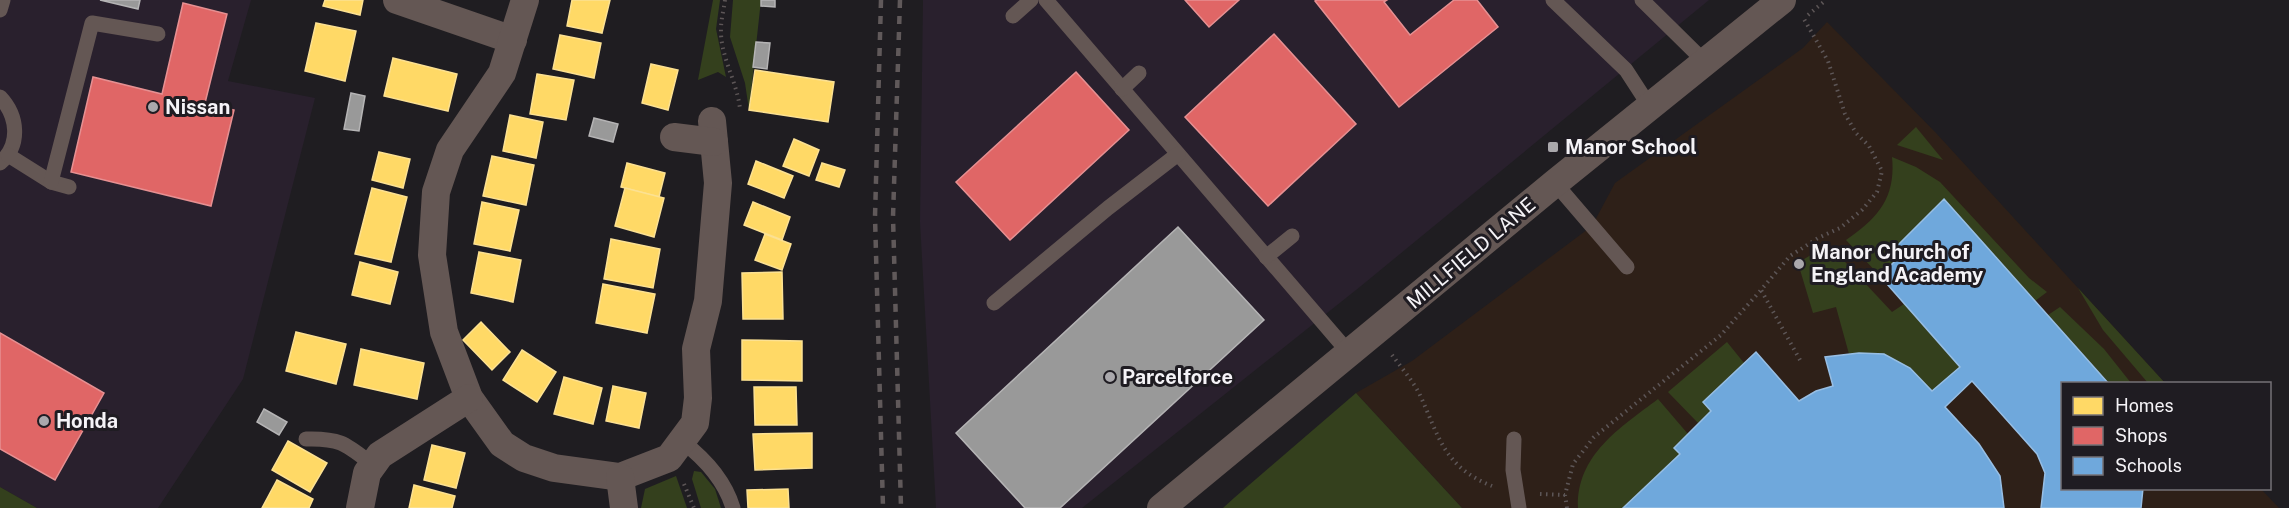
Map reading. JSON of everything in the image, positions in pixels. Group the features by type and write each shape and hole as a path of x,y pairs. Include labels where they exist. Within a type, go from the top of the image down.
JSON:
{"street":[{"path":"397,0 513,40"},
{"path":"525,0 502,73 450,150 436,192 432,255 444,332 468,398 502,444 524,458 554,468 620,477 669,458 695,423 698,398 696,349 708,301 718,183 713,131 674,137"},
{"name":"MILLFIELD LANE","path":"1161,508 1705,62 1789,6"},
{"path":"360,508 367,473 380,455 401,439 468,398"},
{"path":"620,477 624,508"}],"lane":[{"path":"0,10 3,0"},
{"path":"1013,16 1031,0"},
{"path":"1046,0 1350,354"},
{"path":"1553,0 1626,70 1650,107"},
{"path":"1642,0 1705,62"},
{"path":"51,182 92,22 158,34"},
{"path":"1122,89 1139,73"},
{"path":"0,97 10,110 15,126 14,141 4,159 51,182 69,187"},
{"path":"994,303 1108,208 1178,154"},
{"path":"1555,183 1627,267"},
{"path":"1266,257 1293,236"},
{"path":"306,439 333,439 349,447 372,465"},
{"path":"1514,439 1517,500"},
{"path":"683,442 696,452 719,478 733,508"}],"path":[{"path":"1567,508 1565,495 1573,464 1594,438 1721,335 1790,256 1818,238 1840,228 1862,210 1877,192 1882,171 1869,146 1856,133 1845,114 1828,61 1803,19 1789,6"},
{"path":"1761,290 1800,360"},
{"path":"1374,334 1419,392 1441,446 1479,481 1517,500 1565,495"}],"shaded area":[{"path":"0,0 251,0 228,81 315,98 243,379 158,508 37,508 0,487"},
{"path":"923,0 1709,0 1361,286 1082,508 936,508 920,222"},
{"name":"Manor Church of England Academy","path":"1827,22 1936,133 2164,382 2061,382 2061,490 2262,490 2279,508 1462,508 1356,393 1412,361 1592,226 1615,183 1803,48"}],"green space":[{"path":"713,0 720,0 716,29 726,77 718,72 698,80"},
{"path":"733,0 761,0 749,110 745,83 730,37"},
{"path":"1916,127 1943,160 1897,145"},
{"path":"1892,157 1916,167 1940,182 2029,278 2047,292 2035,301 1892,252 1898,258 1880,276 1846,240 1867,224 1883,206 1891,184"},
{"path":"1832,248 1892,312 1904,304 1960,367 1932,391 1859,353 1849,354 1836,307 1813,313 1798,263 1817,251"},
{"path":"2078,288 2164,382 2147,382 2103,330"},
{"path":"2060,307 2104,349 2130,382 2108,382 2048,315"},
{"path":"1727,342 1744,363 1703,402 1711,411 1698,423 1668,392"},
{"path":"1356,393 1462,508 1223,508 1234,498"},
{"path":"1658,399 1688,434 1674,447 1680,454 1623,508 1578,508 1579,489 1584,473 1603,444"},
{"path":"694,471 701,472 715,489 721,508 701,508 692,479"},
{"path":"676,476 687,508 641,508 645,489"},
{"path":"0,487 37,508 0,508"}],"building: Homes":[{"path":"325,0 363,0 360,15 323,6"},
{"path":"572,0 610,0 602,33 567,26"},
{"path":"316,23 356,31 345,81 305,71"},
{"path":"560,35 601,43 594,78 553,69"},
{"path":"393,58 457,74 448,111 384,96"},
{"path":"651,64 678,70 668,110 642,103"},
{"path":"755,70 834,82 828,122 749,110"},
{"path":"537,74 574,80 566,120 530,114"},
{"path":"510,115 543,122 536,158 503,151"},
{"path":"794,139 819,150 809,176 783,166"},
{"path":"379,152 410,159 403,188 372,180"},
{"path":"492,156 534,165 526,205 483,196"},
{"path":"756,161 793,176 784,198 748,184"},
{"path":"627,163 665,173 659,197 621,187"},
{"path":"822,163 845,170 839,187 816,180"},
{"path":"372,188 407,197 391,262 355,254"},
{"path":"625,188 664,198 654,237 615,226"},
{"path":"482,202 519,210 510,251 474,244"},
{"path":"753,202 790,217 782,240 744,225"},
{"path":"765,234 791,244 782,270 755,260"},
{"path":"611,239 660,249 653,288 604,279"},
{"path":"479,252 521,260 513,302 471,293"},
{"path":"360,262 398,272 390,304 352,295"},
{"path":"782,272 783,319 743,319 742,273"},
{"path":"603,284 655,294 647,333 596,323"},
{"path":"481,322 510,352 492,370 463,340"},
{"path":"296,332 346,344 336,384 286,371"},
{"path":"742,340 802,341 802,381 742,380"},
{"path":"361,349 424,363 417,399 354,385"},
{"path":"522,350 556,372 537,402 503,380"},
{"path":"564,377 602,388 593,424 554,414"},
{"path":"613,386 646,393 639,428 606,421"},
{"path":"754,387 796,387 797,425 755,425"},
{"path":"812,433 812,468 755,470 753,434"},
{"path":"288,441 327,463 310,492 272,470"},
{"path":"432,445 465,453 456,488 424,480"},
{"path":"277,480 313,499 309,508 262,508"},
{"path":"414,485 455,496 452,508 409,508"},
{"path":"788,489 789,508 748,508 747,490"}],"building: Shops":[{"path":"1185,0 1239,0 1209,27"},
{"path":"1387,0 1384,2 1410,35 1454,0 1477,0 1498,27 1399,107 1315,1"},
{"name":"Nissan","path":"183,3 227,14 205,103 234,110 211,206 71,172 93,77 162,94"},
{"path":"1274,34 1356,124 1268,206 1185,117"},
{"path":"1076,72 1129,130 1010,240 956,182"},
{"name":"Honda","path":"0,333 104,393 55,480 0,449"}],"building: Schools":[{"path":"1944,199 2107,382 2061,382 2061,490 2143,490 2141,508 2041,508 2045,473 2037,454 1972,381 1945,407 1979,444 2000,476 2004,508 1623,508 1680,454 1674,448 1711,411 1703,402 1756,352 1799,401 1816,391 1833,386 1825,357 1859,353 1884,354 1910,368 1932,391 1960,367 1880,276 1898,258 1891,252"}],"building: Industry":[{"path":"100,0 140,0 138,9"},
{"path":"761,0 775,0 775,7 761,6"},
{"path":"756,42 770,43 767,69 753,67"},
{"path":"351,93 365,96 359,131 344,129"},
{"path":"594,118 618,124 613,142 589,136"},
{"name":"Parcelforce","path":"1178,227 1264,320 1060,508 1025,508 956,433"},
{"path":"264,409 287,422 279,435 257,422"}],"railway":[{"path":"881,0 875,217 883,508"},
{"path":"900,0 893,217 901,508"}],"place":[{"name":"Nissan","path":"153,107"},
{"name":"Manor School","path":"1553,147"},
{"name":"Manor Church of England Academy","path":"1799,264"},
{"name":"Parcelforce","path":"1110,377"},
{"name":"Honda","path":"44,421"}]}
